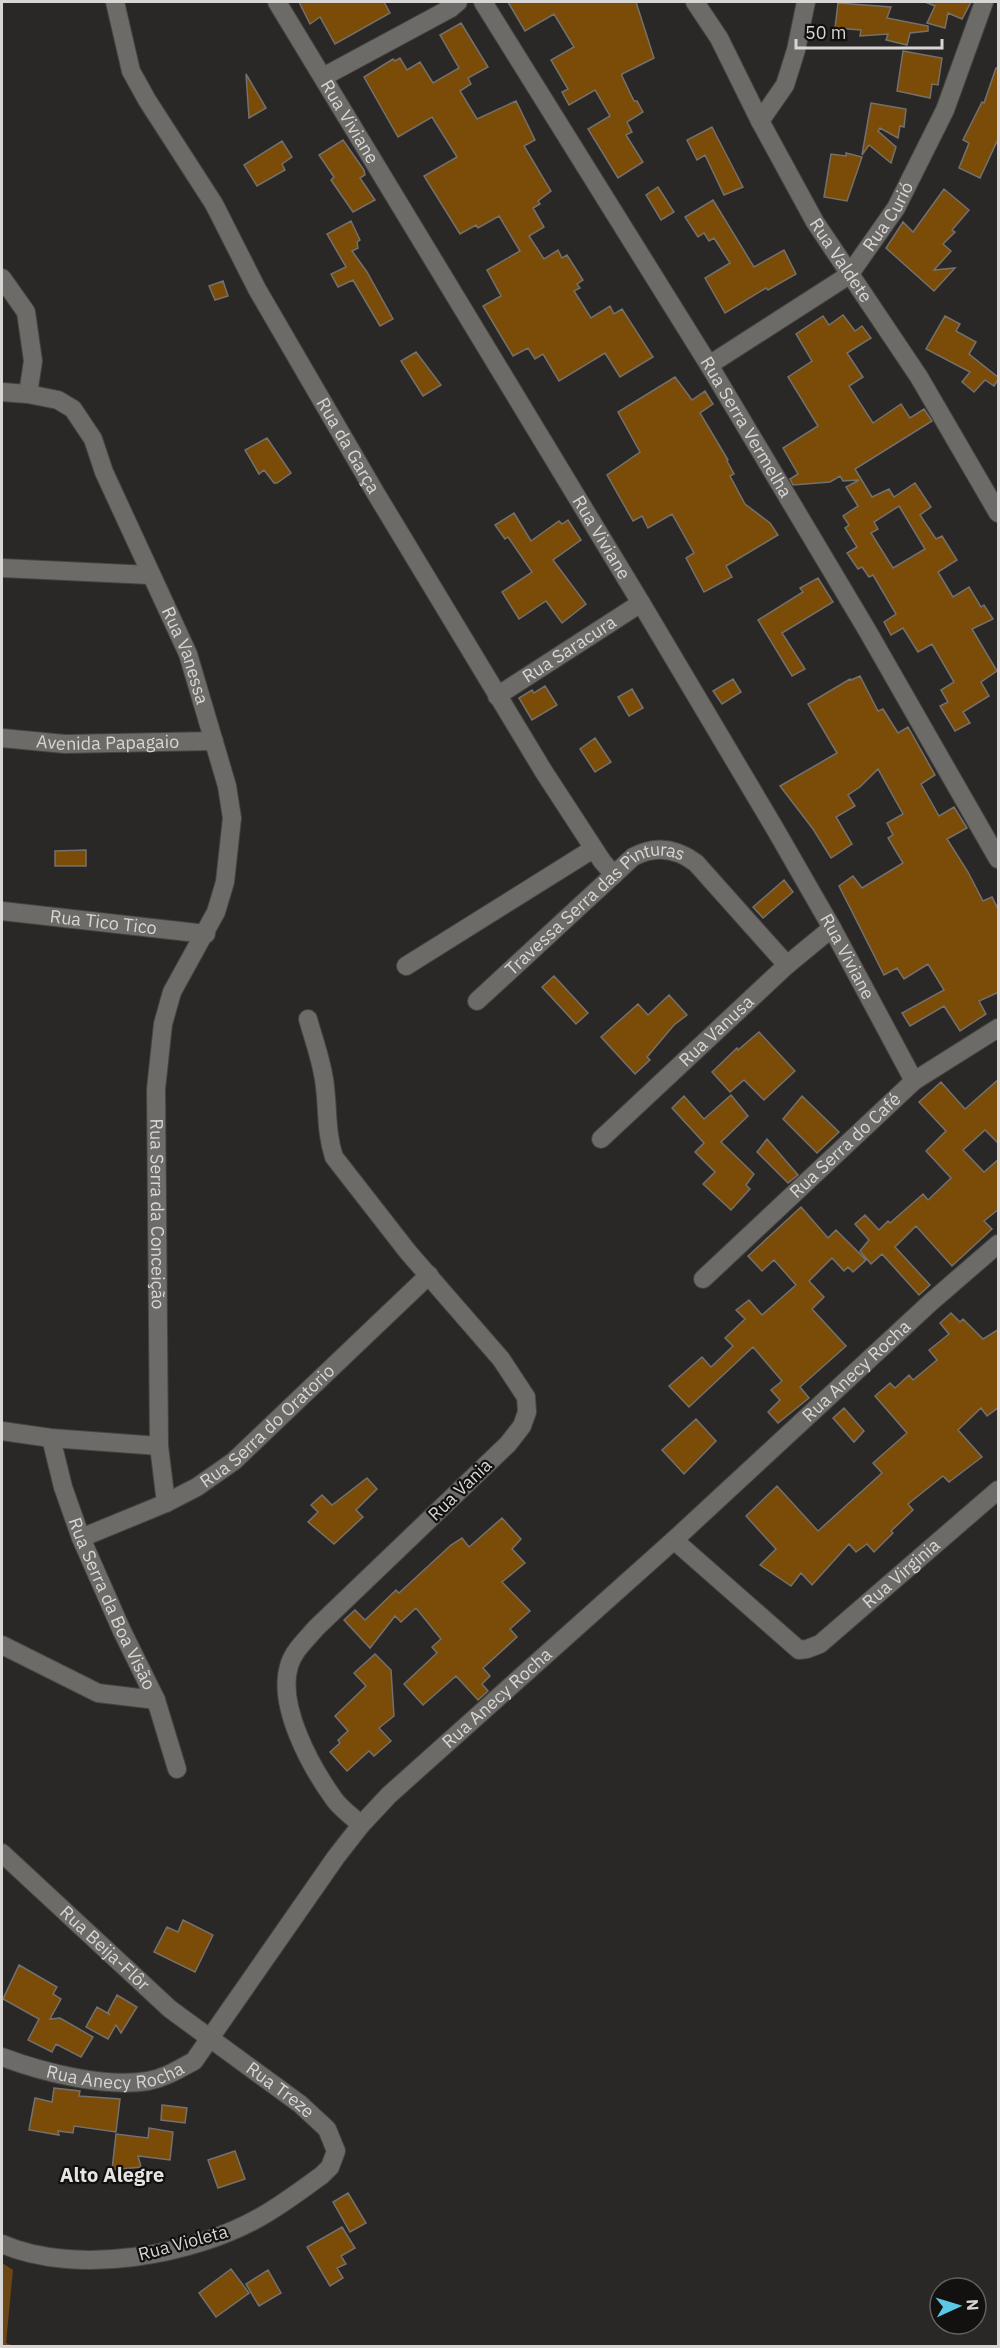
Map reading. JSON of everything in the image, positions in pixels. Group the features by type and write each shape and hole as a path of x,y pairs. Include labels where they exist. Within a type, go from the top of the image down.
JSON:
{"street":[{"name":"Rua da Garça","path":"115,2 131,71 169,136 214,204 263,299 497,696 593,849 614,875"},
{"name":"Rua Viviane","path":"277,2 641,603 832,928 914,1081"},
{"path":"323,77 451,8 458,2"},
{"name":"Rua Serra Vermelha","path":"483,2 709,365 867,630 999,859"},
{"name":"Rua Valdete","path":"695,2 719,38 760,121 815,222 919,377 999,513"},
{"path":"760,121 784,85 796,50 806,2"},
{"name":"Rua Curió","path":"709,365 849,275 896,207 940,120 984,2"},
{"path":"2,278 26,312 33,361 28,394 2,392"},
{"name":"Rua Vanessa","path":"28,394 58,400 73,409 93,439 104,472 188,654 227,786 232,818 225,882 216,912 206,934"},
{"path":"2,568 150,575"},
{"name":"Rua Saracura","path":"497,696 641,603"},
{"name":"Avenida Papagaio","path":"2,738 65,744 214,741"},
{"path":"406,966 593,849"},
{"name":"Travessa Serra das Pinturas","path":"477,1001 633,857 655,849 683,853 696,863 787,965"},
{"name":"Rua Tico Tico","path":"2,910 206,934"},
{"name":"Rua Vanusa","path":"601,1139 787,965 832,928"},
{"name":"Rua Serra da Conceição","path":"166,1503 159,1446 156,1089 163,1024 172,992 206,934"},
{"name":"Rua Vania","path":"308,1019 325,1087 328,1141 333,1157 408,1252 501,1359 526,1397 527,1412 522,1426 508,1444 316,1628 296,1651 289,1666 287,1683 289,1702 294,1724 308,1758 335,1801 361,1824"},
{"name":"Rua Serra do Café","path":"703,1279 914,1081 999,1028"},
{"name":"Rua Anecy Rocha","path":"2,2056 30,2068 69,2076 131,2082 148,2081 171,2074 194,2061 336,1857 361,1824 389,1795 674,1540 922,1310 999,1244"},
{"name":"Rua Serra do Oratorio","path":"81,1538 166,1503 197,1487 234,1461 429,1275"},
{"path":"2,1431 51,1438 159,1446"},
{"name":"Rua Serra da Boa Visão","path":"51,1438 63,1488 81,1538 122,1631 156,1700 177,1769"},
{"name":"Rua Virginia","path":"674,1540 799,1650 807,1649 820,1644 999,1490"},
{"path":"2,1645 98,1694 156,1700"},
{"name":"Rua Beija-Flôr","path":"2,1853 170,2009 211,2039"},
{"name":"Rua Treze","path":"211,2039 300,2104 327,2129 336,2151"},
{"name":"Rua Violeta","path":"2,2244 63,2259 139,2257 177,2248 234,2230 261,2217 322,2175 330,2167 336,2151"}],"shaded area":[{"path":"2,2263 13,2270 6,2343 14,2346 2,2346"}],"building":[{"path":"299,2 384,2 390,13 335,44 320,17 310,24"},
{"path":"508,2 636,2 654,58 622,76 634,101 637,101 643,112 627,122 632,132 626,135 643,162 618,178 588,129 610,116 595,90 569,105 562,92 568,89 551,60 574,47 554,14 525,31"},
{"path":"925,2 971,2 962,19 948,13 945,28 927,23 935,6"},
{"path":"838,3 891,7 887,18 928,26 928,31 910,33 907,45 886,40 888,34 860,36 861,30 835,28"},
{"path":"461,23 488,67 468,78 471,84 460,91 477,119 516,101 535,140 524,146 551,191 538,201 540,204 533,208 544,227 529,236 544,259 558,250 562,258 567,255 583,280 577,284 580,288 574,291 591,318 610,306 614,314 622,309 653,357 620,377 605,353 559,381 543,354 535,359 528,348 513,356 483,306 501,296 487,270 520,251 499,216 478,228 476,225 460,234 424,176 457,157 432,117 398,137 364,77 393,59 395,61 400,58 407,70 420,62 433,83 459,68 440,35"},
{"path":"903,51 942,58 938,85 932,84 930,98 897,91"},
{"path":"996,68 999,68 999,137 980,178 959,168 969,143 963,140 982,102 984,103"},
{"path":"246,74 266,108 249,118"},
{"path":"871,103 906,109 904,127 900,126 898,138 880,128 878,131 896,147 891,163 869,145 862,155"},
{"path":"712,127 743,187 724,195 705,155 697,160 687,140"},
{"path":"343,140 364,170 365,175 360,178 375,200 353,212 331,180 334,177 319,155"},
{"path":"282,141 292,157 282,164 285,170 257,186 244,165"},
{"path":"846,153 862,157 847,201 824,197 831,154 846,156"},
{"path":"658,187 674,212 661,220 646,195"},
{"path":"944,189 969,210 952,230 955,232 943,244 951,251 934,270 955,268 934,291 886,248 903,222 913,232"},
{"path":"713,200 754,267 784,250 796,274 768,290 766,288 725,313 705,278 730,263 714,238 709,241 704,233 698,237 685,217"},
{"path":"351,221 360,240 357,242 358,248 352,251 367,272 393,319 380,326 353,280 338,287 331,274 346,267 327,234"},
{"path":"223,281 228,296 215,300 209,286"},
{"path":"843,315 855,331 862,326 871,338 847,353 863,377 849,386 873,423 901,404 910,418 924,409 932,421 855,469 872,497 889,489 894,497 915,483 931,507 920,515 936,539 942,536 957,560 938,572 953,597 969,587 981,607 984,605 993,619 972,629 997,671 981,682 989,696 963,712 970,723 955,731 940,706 948,702 941,690 954,682 932,644 918,652 903,628 891,635 884,622 896,614 873,575 869,577 862,567 858,569 847,553 857,547 845,528 849,525 843,516 858,506 846,487 859,480 843,481 840,476 830,482 793,485 790,479 798,474 783,448 818,426 788,377 812,361 796,334 823,316 829,325","holes":["899,506 925,549 893,568 871,533 878,529 874,522"]},
{"path":"945,316 960,324 956,331 976,342 969,354 999,378 994,386 985,380 974,392 962,382 970,372 926,349"},
{"path":"416,352 441,385 423,396 401,361"},
{"path":"675,377 692,400 705,391 713,404 700,413 728,460 734,474 730,476 745,504 770,523 778,535 726,566 732,577 704,592 686,558 694,553 672,514 648,528 642,516 633,521 607,475 640,452 618,412"},
{"path":"267,438 291,473 277,483 274,483 264,470 259,474 245,450"},
{"path":"514,513 531,541 559,521 562,524 568,520 581,540 553,560 586,604 562,623 546,601 519,619 502,592 532,572 508,537 505,539 495,525"},
{"path":"818,578 833,602 782,633 805,669 792,676 758,620 803,592 800,588"},
{"path":"860,676 878,711 883,709 898,733 908,727 935,775 921,784 939,816 954,807 967,828 947,839 983,901 992,897 999,911 999,992 979,1001 986,1014 960,1031 944,1006 910,1026 902,1013 944,990 928,964 904,979 897,968 884,975 839,886 853,876 862,888 903,863 888,838 893,835 887,823 903,814 878,769 860,787 848,795 855,806 836,817 852,844 831,858 813,829 780,786 837,753 808,704 850,679"},
{"path":"733,679 741,692 722,704 713,691"},
{"path":"545,686 557,705 532,720 519,698 532,690 534,693"},
{"path":"632,689 643,708 629,716 618,697"},
{"path":"595,738 611,762 595,772 580,749"},
{"path":"86,850 86,866 55,866 55,851"},
{"path":"784,880 793,892 763,918 753,907"},
{"path":"554,976 588,1013 576,1024 542,987"},
{"path":"669,995 687,1015 674,1025 647,1057 650,1060 635,1074 601,1037 638,1004 648,1015"},
{"path":"759,1032 795,1071 764,1100 744,1080 730,1092 712,1072 737,1048 738,1050"},
{"path":"999,1079 999,1144 985,1130 963,1150 984,1172 999,1159 999,1209 984,1221 992,1229 952,1266 916,1226 895,1247 930,1285 919,1295 882,1254 871,1264 860,1251 869,1240 855,1224 865,1215 879,1230 923,1194 928,1200 951,1178 926,1151 946,1131 919,1102 941,1082 965,1109"},
{"path":"731,1095 748,1116 721,1142 754,1174 746,1185 750,1189 731,1210 703,1184 715,1172 695,1152 704,1143 672,1108 684,1096 704,1119"},
{"path":"802,1096 839,1132 817,1153 783,1119"},
{"path":"767,1139 798,1175 788,1183 757,1152"},
{"path":"801,1207 828,1238 836,1230 866,1260 853,1272 848,1267 844,1271 832,1258 809,1281 824,1297 812,1309 846,1346 800,1387 809,1398 778,1423 768,1412 780,1400 771,1390 782,1381 753,1347 689,1407 669,1386 702,1357 711,1367 733,1346 725,1338 745,1319 736,1310 749,1300 762,1315 796,1285 774,1260 762,1271 748,1256"},
{"path":"951,1313 960,1322 963,1319 983,1339 999,1329 999,1407 987,1416 981,1408 958,1430 982,1457 949,1482 943,1476 908,1504 913,1510 891,1531 893,1533 874,1552 867,1544 856,1552 849,1544 812,1585 801,1573 791,1586 760,1565 776,1549 746,1516 777,1486 818,1531 882,1473 873,1463 907,1433 875,1396 890,1383 895,1388 909,1375 913,1380 937,1360 929,1350 949,1334 940,1323"},
{"path":"844,1408 864,1431 854,1442 833,1418"},
{"path":"696,1419 716,1441 684,1474 662,1450"},
{"path":"367,1478 377,1489 356,1510 363,1517 334,1544 308,1522 318,1512 311,1505 322,1495 332,1505"},
{"path":"502,1518 521,1539 512,1549 525,1563 502,1582 530,1611 510,1629 517,1637 483,1668 490,1676 482,1684 488,1691 478,1700 456,1676 423,1705 404,1684 437,1653 432,1647 441,1639 416,1608 401,1622 395,1616 370,1648 344,1620 355,1610 365,1620 396,1590 399,1593 451,1545 462,1538 469,1547"},
{"path":"375,1654 391,1670 394,1716 379,1728 391,1741 374,1756 369,1751 347,1771 330,1752 348,1731 335,1716 366,1686 354,1673"},
{"path":"183,1920 213,1935 195,1972 154,1952 167,1927 178,1932"},
{"path":"19,1965 57,1987 53,1994 61,1999 50,2019 60,2018 93,2037 81,2057 56,2044 52,2052 28,2040 39,2019 3,1999"},
{"path":"117,1995 137,2007 121,2033 116,2025 108,2039 86,2027 97,2007 109,2014"},
{"path":"54,2088 80,2091 79,2096 120,2099 116,2132 74,2126 73,2133 58,2131 59,2135 29,2130 35,2098 52,2102"},
{"path":"162,2105 187,2108 185,2123 161,2120"},
{"path":"149,2128 173,2132 170,2160 138,2156 141,2167 112,2170 116,2134 148,2138"},
{"path":"235,2151 245,2179 218,2188 208,2160"},
{"path":"348,2193 366,2223 350,2232 333,2202"},
{"path":"342,2227 355,2248 341,2256 346,2264 337,2268 343,2278 330,2286 307,2247"},
{"path":"231,2269 249,2293 216,2317 199,2293"},
{"path":"268,2270 281,2293 259,2306 246,2284"}],"district":[{"name":"Alto Alegre","path":"112,2175"}]}
